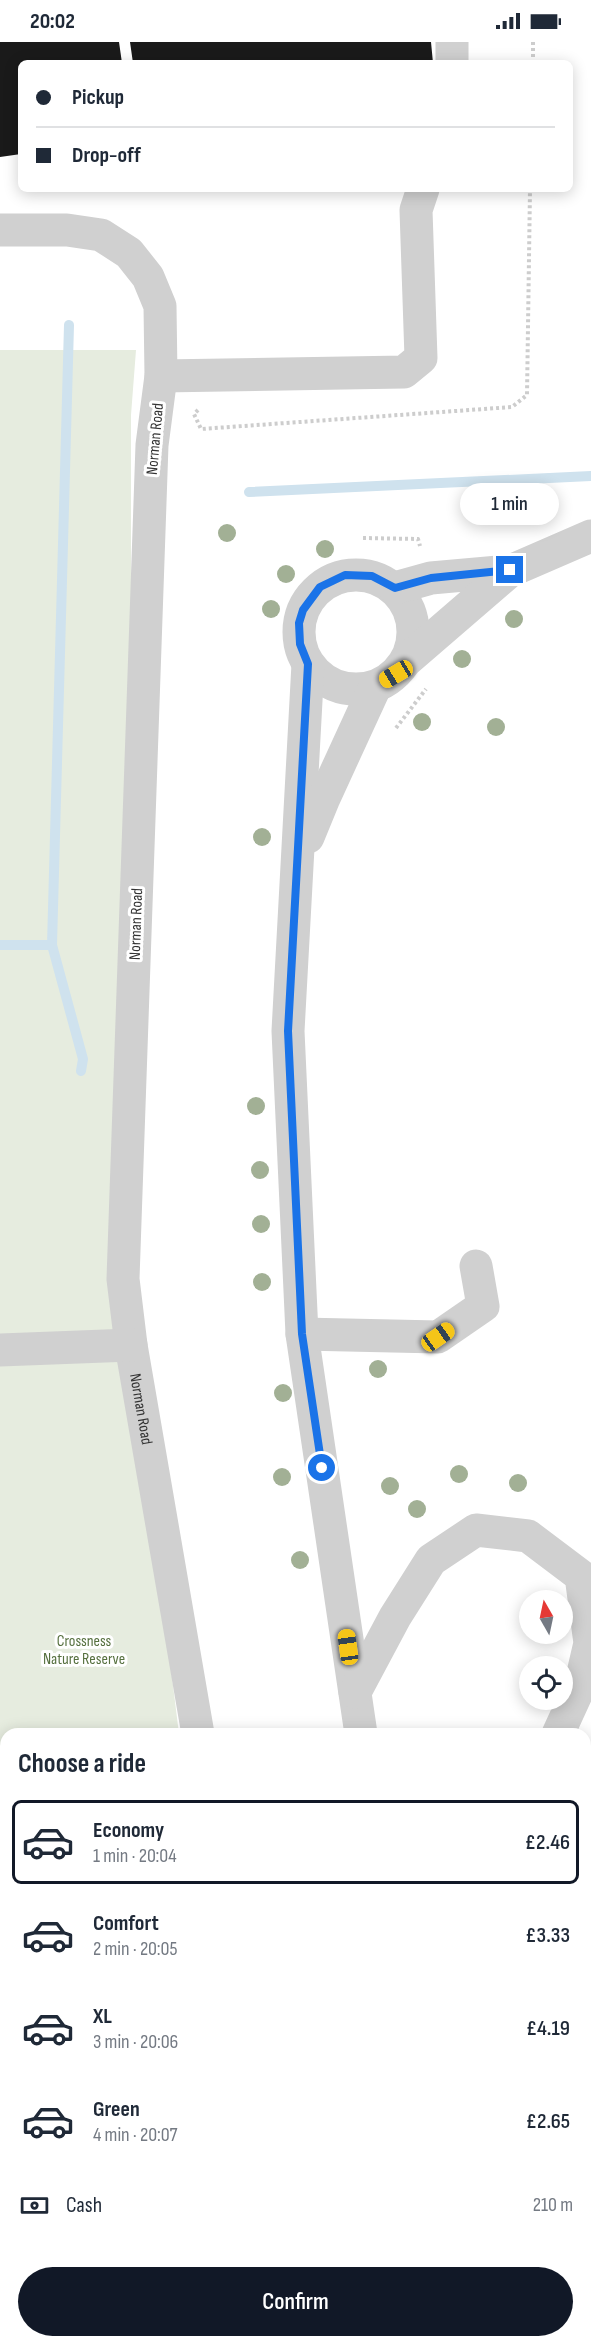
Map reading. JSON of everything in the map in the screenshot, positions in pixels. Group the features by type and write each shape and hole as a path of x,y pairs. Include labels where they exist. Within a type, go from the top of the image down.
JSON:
{"street":[{"path":"452,42 452,60"},
{"path":"161,375 404,372 421,358 416,210 422,192"},
{"name":"Norman Road","path":"0,230 66,230 101,235 129,253 148,277 160,306 161,375 152,445 123,1279 131,1345 197,1728"},
{"path":"395,588 431,578 510,570 591,536"},
{"path":"308,664 326,681 344,688 355,690 375,687 396,674 408,659 510,570"},
{"path":"360,1728 302,1334 288,1031 308,664 300,644 299,623 303,610 320,587 345,575 372,576 395,588 410,610 414,639 408,659"},
{"path":"298,861 375,687"},
{"path":"302,1334 438,1337 483,1306 476,1266"},
{"path":"0,1350 131,1345"},
{"path":"355,1692 395,1617 431,1560 476,1530 528,1536 581,1576 590,1643 580,1686 561,1728"}],"path":[{"path":"532,60 533,42"},
{"path":"395,730 432,682"}],"green space":[{"name":"Crossness Nature Reserve","path":"0,350 136,350 131,415 131,1345 178,1728 0,1728"}],"building":[{"path":"0,42 119,42 122,60 18,60 18,154 0,157"},
{"path":"130,42 431,42 433,60 133,60"}],"waterway":[{"path":"69,325 52,945 83,1059 81,1071"},
{"path":"249,492 591,476"},
{"path":"0,945 52,945"}],"route":[{"path":"322,1468 302,1334 288,1031 308,664 300,644 299,623 303,610 320,587 345,575 372,576 395,588 431,578 510,570"}]}
